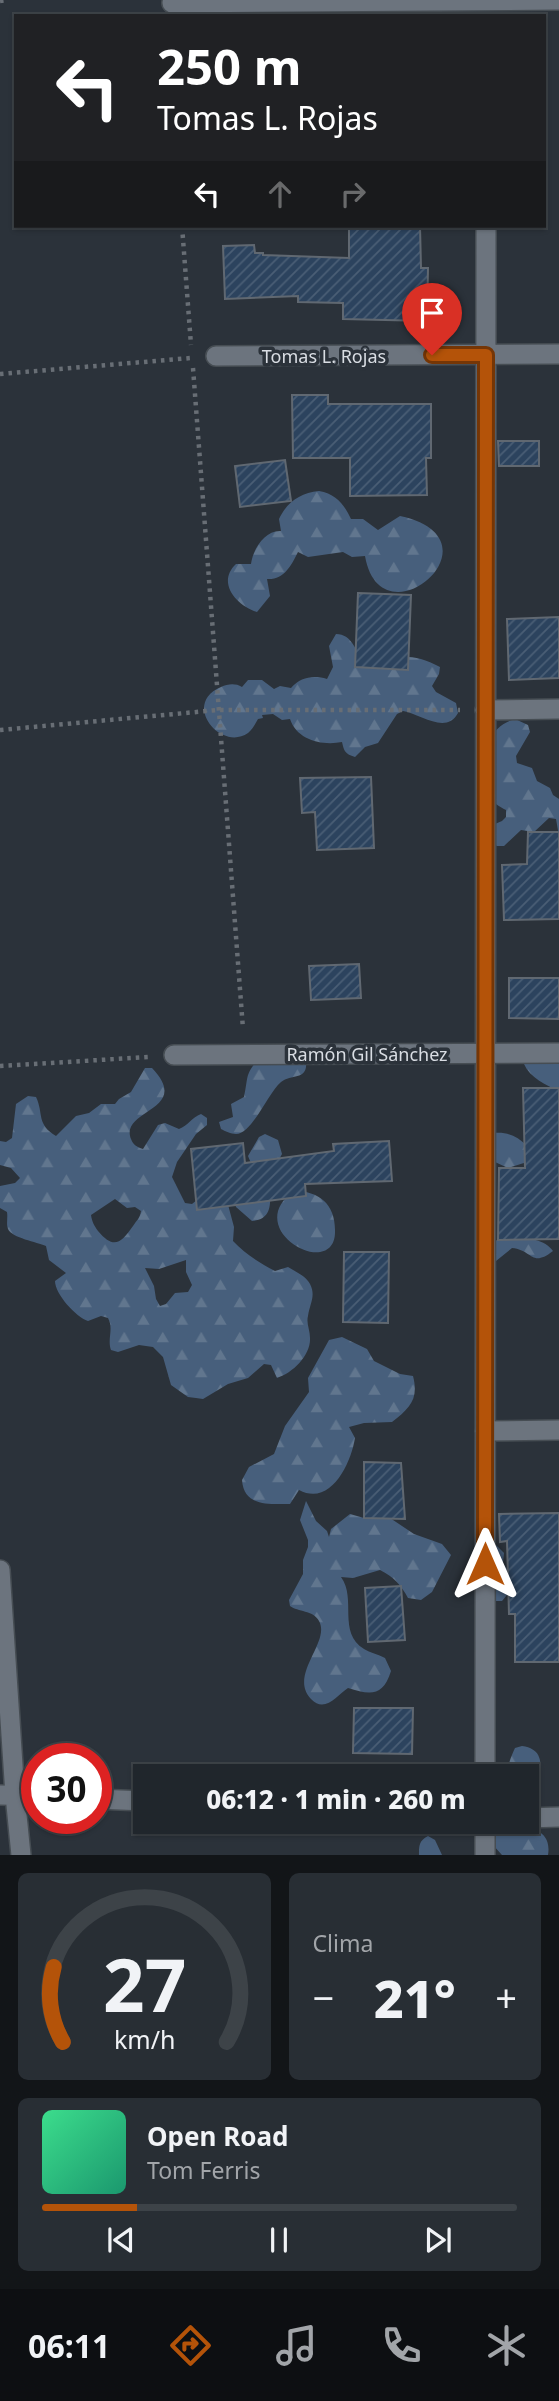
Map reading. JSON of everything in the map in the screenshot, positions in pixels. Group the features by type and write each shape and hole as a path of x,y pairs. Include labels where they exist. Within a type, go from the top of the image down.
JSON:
{"street":[{"path":"172,3 559,0"},
{"path":"485,1764 486,228"},
{"name":"Tomas L. Rojas","path":"216,356 559,354"},
{"path":"485,710 559,709"},
{"name":"Ramón Gil Sánchez","path":"174,1055 559,1053"},
{"path":"485,1431 559,1430"},
{"path":"0,1570 8,1795 22,1855"},
{"path":"112,1800 133,1801"},
{"path":"539,1818 559,1818"},
{"path":"485,1834 485,1855"}],"path":[{"path":"0,1 7,0"},
{"path":"182,228 244,1055"},
{"path":"0,374 216,356"},
{"path":"0,730 218,710 485,710"},
{"path":"0,1066 174,1055"}],"green space":[{"path":"319,491 339,500 351,519 363,519 378,530 400,516 430,528 442,545 440,563 429,579 411,589 392,591 375,581 365,556 352,557 343,552 308,557 298,552 282,575 267,579 270,596 257,612 242,605 229,586 230,571 236,564 251,564 254,552 265,537 281,531 279,519 290,503 300,496"},
{"path":"336,634 350,640 363,663 393,657 411,657 440,667 432,686 436,692 456,703 458,713 453,719 440,723 403,711 397,714 378,743 365,747 355,757 346,752 342,742 311,740 298,732 290,719 282,720 273,714 262,715 263,718 258,719 248,733 237,737 227,736 209,724 205,704 210,695 224,686 234,684 242,687 248,680 262,680 274,689 280,686 291,688 307,678 327,679 333,667 329,646"},
{"path":"515,719 528,725 530,732 516,756 517,763 532,768 537,781 550,788 553,795 559,799 559,836 556,819 549,818 534,832 521,830 504,846 497,846 491,842 495,824 506,817 506,810 479,788 475,777 493,735 505,723"},
{"path":"559,1048 559,1091 534,1077 524,1064 527,1058"},
{"path":"262,1055 306,1061 306,1067 302,1074 281,1082 242,1132 234,1134 221,1129 219,1122 233,1117 231,1104 244,1097 250,1071"},
{"path":"145,1068 152,1068 162,1082 164,1093 160,1101 135,1121 130,1129 131,1139 137,1147 143,1149 158,1125 165,1123 179,1129 201,1114 207,1118 207,1125 196,1134 177,1162 172,1177 185,1203 192,1204 197,1200 227,1201 234,1227 233,1241 238,1246 275,1271 288,1267 310,1284 313,1296 308,1319 308,1351 295,1368 283,1376 277,1378 271,1365 264,1364 248,1378 228,1384 203,1399 188,1397 171,1385 163,1357 153,1347 139,1345 118,1352 111,1350 108,1318 101,1316 88,1321 72,1310 58,1292 55,1281 66,1273 49,1260 46,1246 19,1237 8,1229 7,1212 0,1208 0,1186 15,1183 20,1178 11,1168 0,1165 0,1141 6,1142 12,1138 16,1104 28,1096 36,1097 43,1123 56,1136 76,1116 89,1113 101,1104 115,1104 131,1092","holes":["115,1199 127,1208 135,1207 141,1211 125,1237 117,1242 109,1241 98,1231 91,1215","186,1260 186,1272 192,1285 188,1292 175,1293 166,1304 160,1306 145,1268 159,1269"]},
{"path":"494,1133 516,1137 527,1146 527,1162 508,1168 495,1162"},
{"path":"265,1134 278,1140 282,1154 270,1180 268,1212 260,1219 252,1221 236,1207 232,1194 253,1168 248,1156 259,1137"},
{"path":"294,1191 318,1196 329,1206 335,1230 332,1245 322,1252 308,1251 295,1245 283,1234 277,1221 280,1206"},
{"path":"501,1238 537,1240 553,1251 536,1258 512,1248 496,1261 490,1259 495,1241"},
{"path":"342,1337 367,1349 374,1361 400,1374 413,1376 415,1391 412,1402 392,1422 364,1423 349,1427 355,1438 353,1448 344,1470 330,1488 321,1493 310,1494 299,1490 290,1504 266,1504 253,1499 247,1495 242,1480 249,1467 274,1454 285,1426 309,1392 308,1378 329,1340"},
{"path":"306,1501 316,1521 327,1531 329,1537 331,1529 350,1514 364,1518 376,1515 390,1518 414,1534 442,1544 451,1555 432,1592 421,1600 408,1598 397,1582 380,1570 353,1578 341,1577 348,1595 351,1634 364,1649 385,1658 391,1671 380,1690 369,1693 348,1688 331,1702 321,1705 311,1699 305,1690 304,1680 320,1639 319,1621 313,1615 290,1606 289,1600 303,1574 303,1560 308,1547 300,1520"},
{"path":"492,1544 504,1553 503,1563 511,1575 511,1590 502,1601 495,1601 486,1592 475,1574"},
{"path":"522,1746 537,1753 541,1766 541,1778 539,1779 539,1764 509,1764 515,1748"},
{"path":"539,1832 547,1840 548,1855 502,1855 493,1845 492,1838 495,1834"},
{"path":"428,1836 435,1840 442,1855 419,1855 420,1844"}],"building":[{"path":"349,228 420,228 421,268 428,268 427,321 343,319 343,303 298,302 298,296 225,299 223,246 254,245 255,253 263,255 349,258"},
{"path":"292,395 328,395 328,404 431,404 431,458 426,458 427,495 350,496 350,458 293,458"},
{"path":"498,441 539,441 539,466 499,466"},
{"path":"285,460 291,501 240,507 235,466"},
{"path":"358,593 411,595 408,670 355,667"},
{"path":"559,617 559,678 509,680 507,619"},
{"path":"371,777 374,848 317,850 315,812 302,813 300,778"},
{"path":"528,832 559,832 559,919 504,920 502,865 527,864"},
{"path":"359,964 361,998 311,1000 309,966"},
{"path":"509,978 559,978 559,1019 509,1018"},
{"path":"523,1088 559,1088 559,1239 498,1240 499,1168 525,1168"},
{"path":"389,1141 392,1181 305,1184 306,1196 197,1210 191,1149 243,1143 245,1163 334,1151 333,1144"},
{"path":"344,1252 389,1252 388,1323 343,1322"},
{"path":"364,1462 401,1463 405,1519 364,1518"},
{"path":"559,1513 559,1662 515,1662 515,1614 509,1614 507,1541 500,1542 499,1514"},
{"path":"401,1586 405,1640 368,1642 365,1588"},
{"path":"354,1708 413,1708 412,1754 353,1753"}],"route":[{"path":"432,355 486,355 485,1564"}]}
